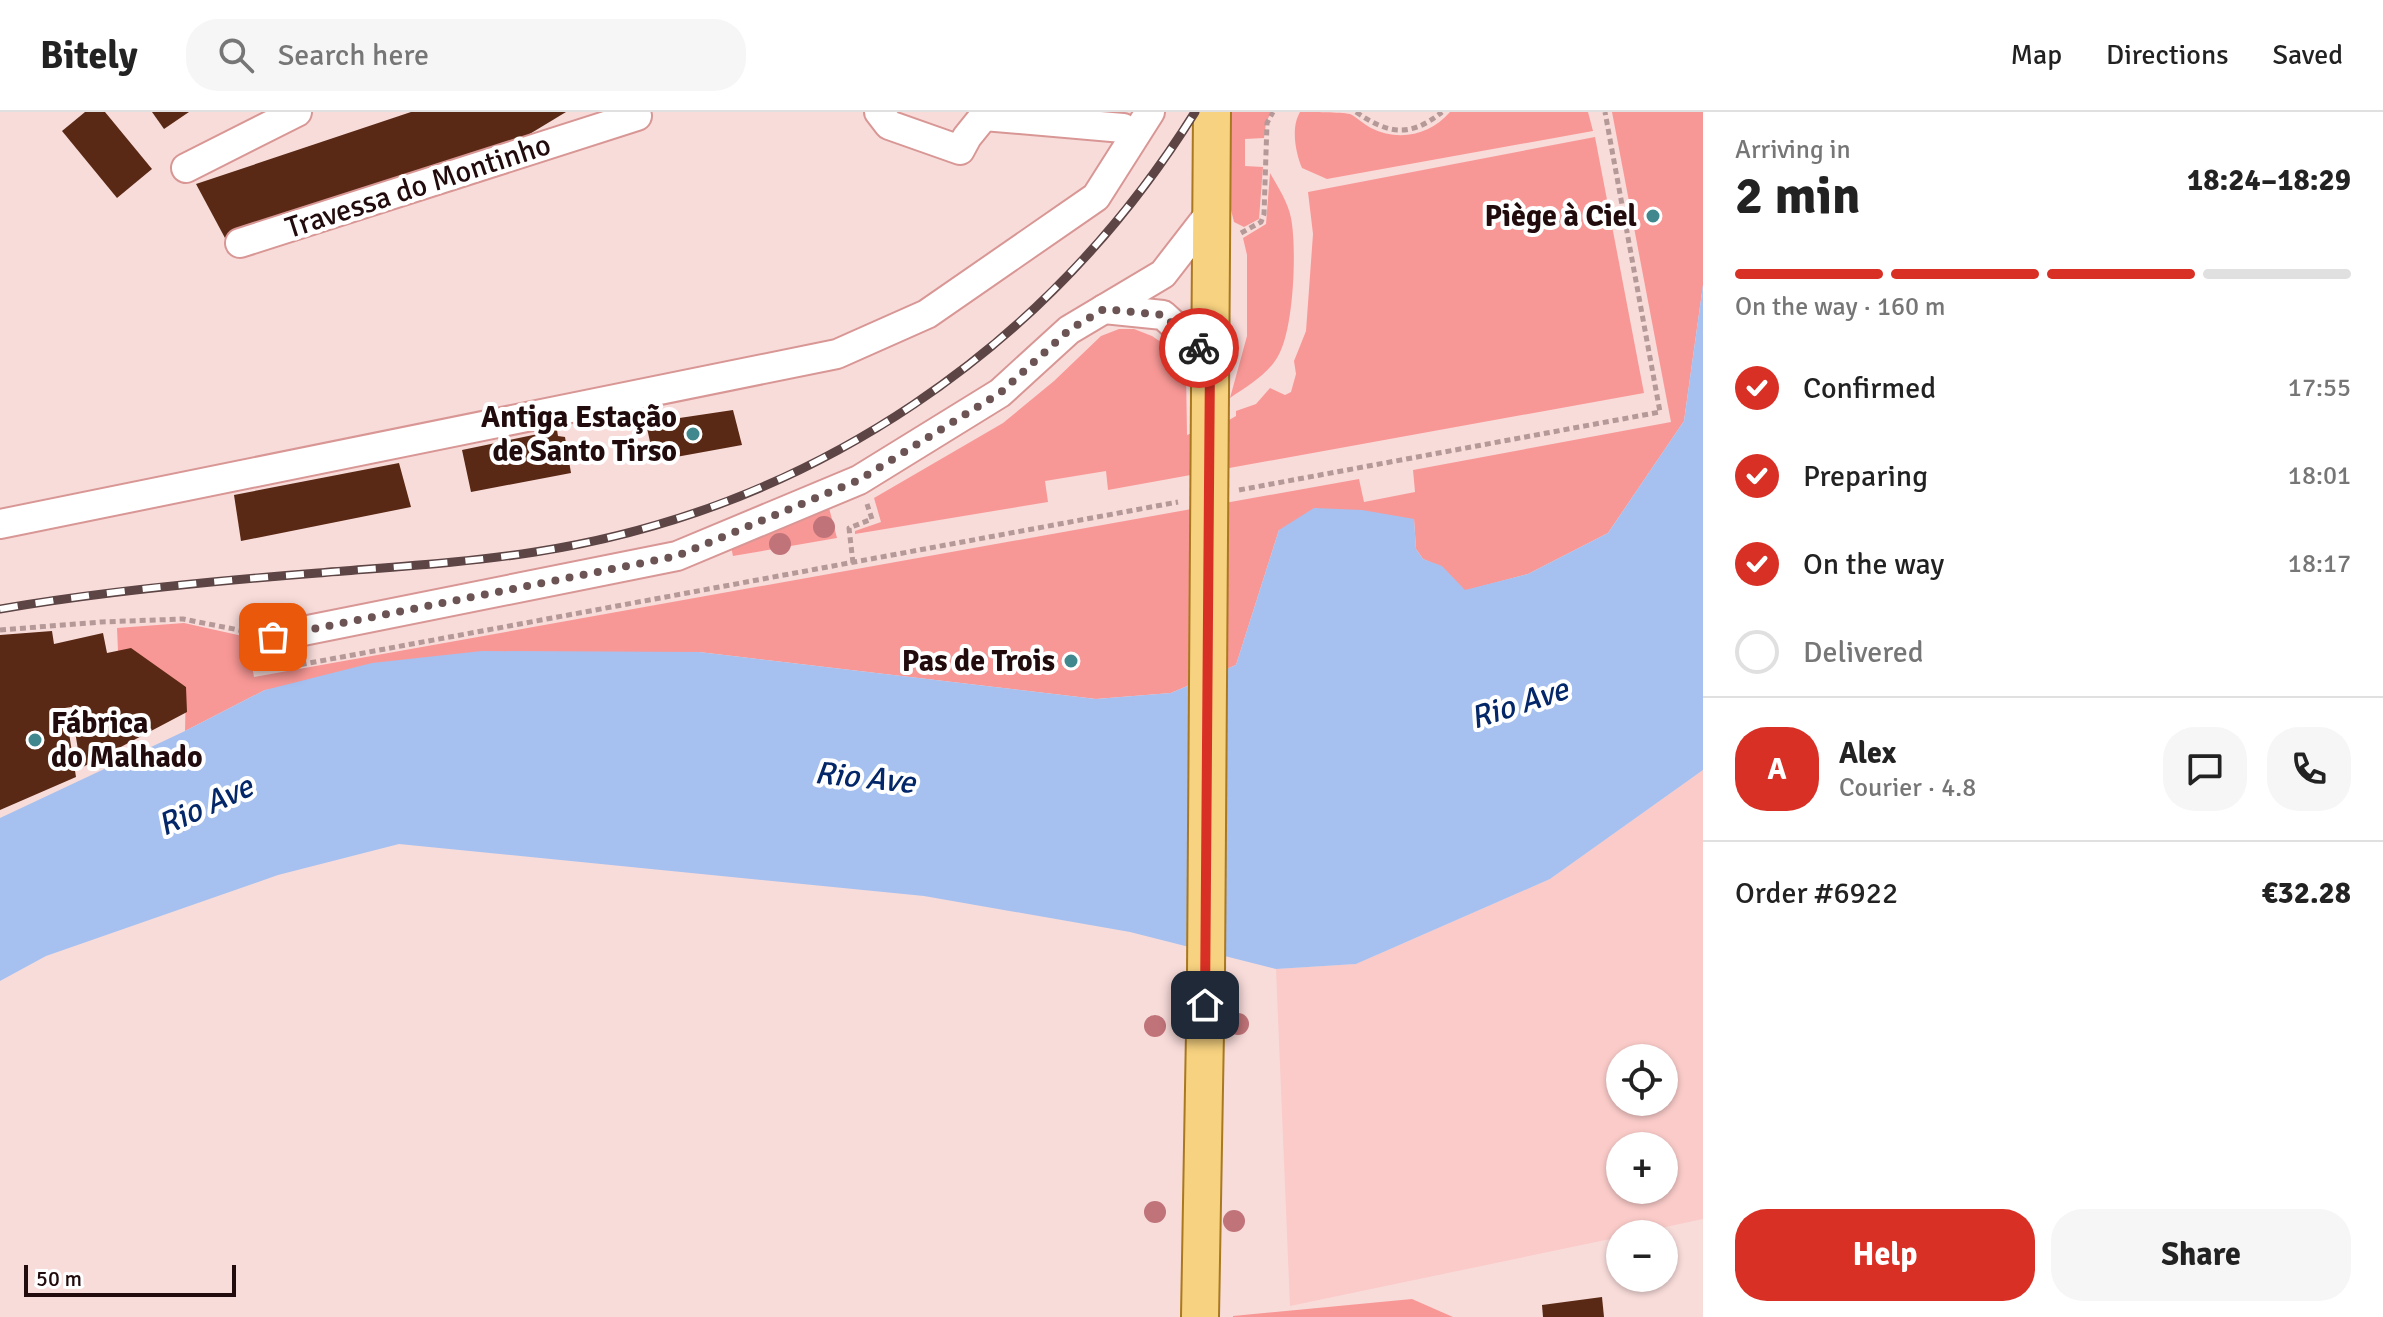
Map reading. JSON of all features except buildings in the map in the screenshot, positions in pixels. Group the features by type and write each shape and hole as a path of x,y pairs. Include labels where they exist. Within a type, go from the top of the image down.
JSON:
{"main road":[{"path":"1200,1317 1206,974 1212,112"}],"street":[{"path":"186,168 297,112"},
{"name":"Travessa do Montinho","path":"240,243 637,116 635,112"},
{"path":"879,112 889,125 960,150 984,116 1125,120 1111,173"},
{"path":"0,524 837,354 927,314 1096,197 1150,112"},
{"path":"273,637 677,556 859,480 1000,393 1069,330 1163,274 1211,212"},
{"path":"1104,309 1163,315 1210,376"}],"path":[{"path":"1240,233 1261,222 1264,214 1267,123 1273,112"},
{"path":"1356,112 1375,125 1401,132 1428,124 1442,112"},
{"path":"1226,493 1660,412 1605,112"},
{"path":"0,630 183,619 273,637 277,669 1179,502"},
{"path":"849,528 853,563"}],"shaded area":[{"path":"1231,112 1271,112 1264,138 1245,139 1245,166 1263,167 1259,219 1244,227 1234,222 1231,210"},
{"path":"1300,112 1350,114 1382,132 1403,135 1424,131 1450,112 1588,112 1593,131 1327,179 1302,168 1295,139"},
{"path":"1612,112 1703,112 1703,285 1684,421 1608,533 1528,574 1464,591 1442,567 1423,559 1416,549 1414,519 1279,530 1236,665 1171,693 1096,699 699,652 265,690 185,731 186,687 118,651 117,628 184,623 247,637 254,677 1359,479 1364,502 1415,492 1413,470 1671,422"},
{"path":"1595,137 1644,393 1108,490 1106,471 1045,481 1048,502 855,534 855,531 881,522 874,498 1003,423 1054,381 1101,336 1119,329 1134,329 1152,336 1177,353 1186,370 1187,435 1229,420 1236,416 1236,411 1256,404 1270,388 1285,395 1291,392 1296,374 1294,361 1306,331 1313,234 1308,192"},
{"path":"1270,173 1288,206 1293,232 1293,290 1287,330 1283,346 1268,370 1230,398 1247,336 1247,255 1243,238 1266,224"},
{"path":"829,508 837,538 733,556 731,547"},
{"path":"1703,770 1703,1219 1678,1224 1678,1220 1606,1220 1606,1240 1290,1306 1276,969 1356,964 1550,879"},
{"path":"1412,1299 1453,1317 1233,1317 1233,1316"}],"water":[{"name":"Rio Ave","path":"1703,285 1703,770 1550,879 1356,964 1276,969 1130,932 924,896 399,844 278,875 46,956 0,981 0,818 265,690 372,663 482,651 699,652 1096,699 1171,693 1236,665 1279,530 1314,508 1362,510 1414,519 1416,549 1423,559 1442,566 1465,590 1528,574 1608,533 1684,421"}],"railway":[{"path":"0,609 159,587 454,562 535,552 637,530 734,498 827,456 914,404 995,344 1069,274 1136,197 1195,112"}],"way so far":[{"path":"273,637 677,556 859,480 1000,393 1069,330 1104,309 1163,315 1199,348"}],"place":[{"name":"Piège à Ciel","path":"1653,216"},
{"name":"Antiga Estação de Santo Tirso","path":"693,434"},
{"name":"Pas de Trois","path":"1071,661"},
{"name":"Fábrica do Malhado","path":"35,740"}],"route":[{"path":"1199,348 1210,358 1205,1005"}]}
